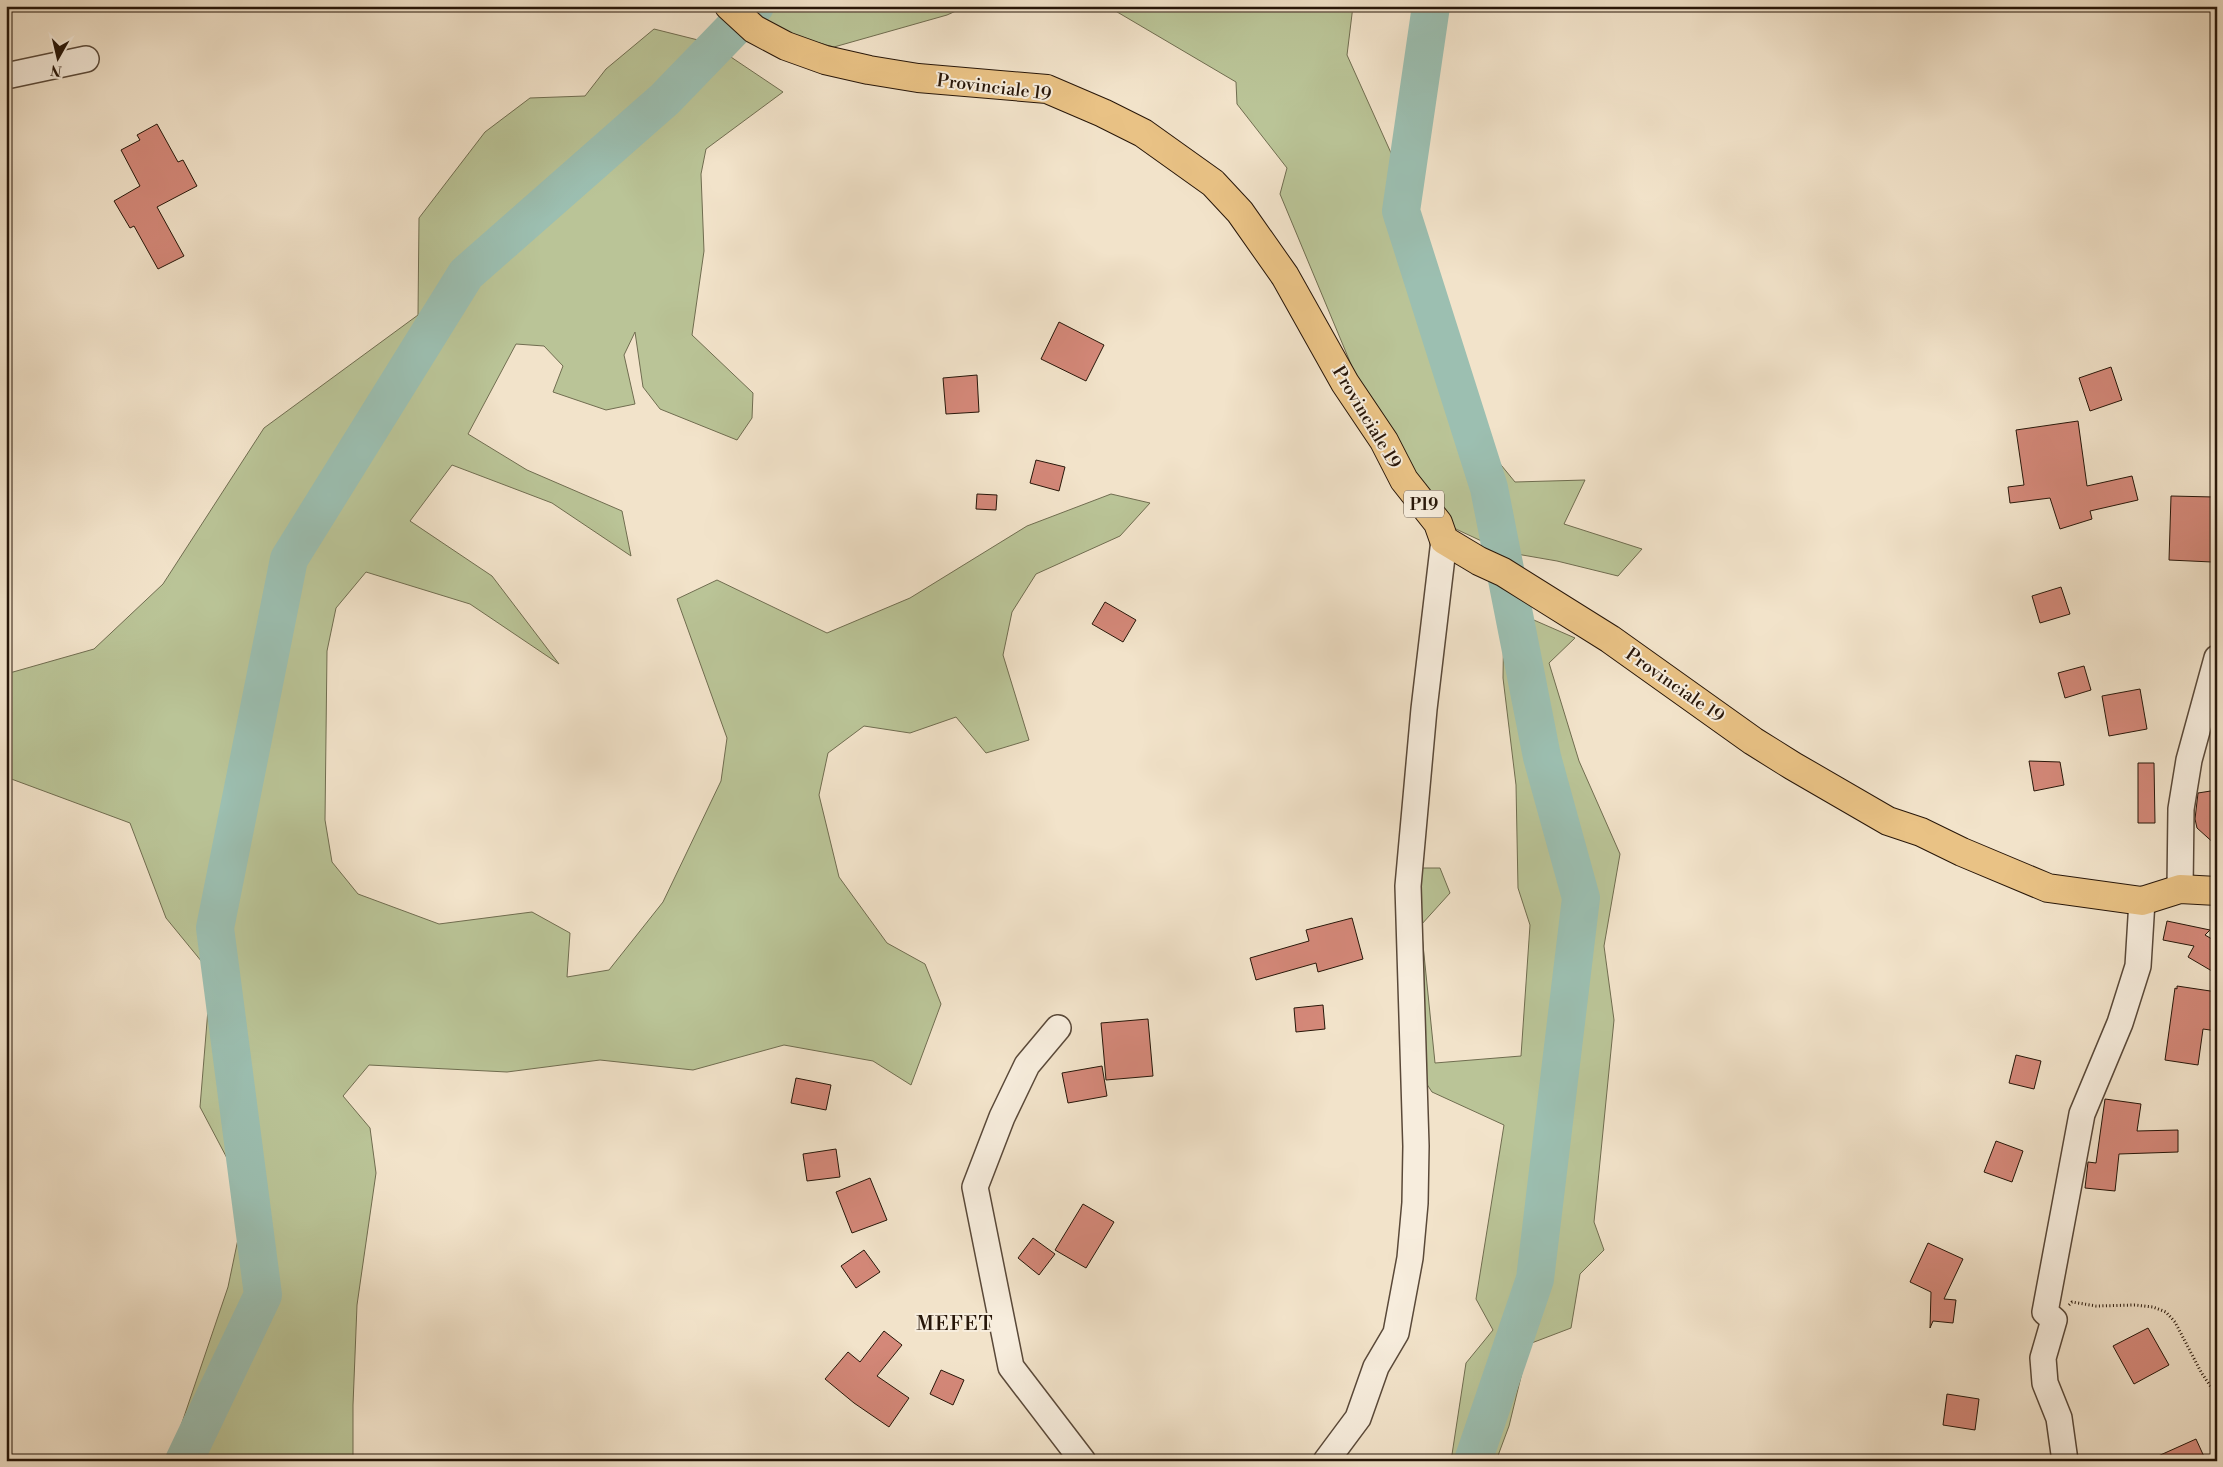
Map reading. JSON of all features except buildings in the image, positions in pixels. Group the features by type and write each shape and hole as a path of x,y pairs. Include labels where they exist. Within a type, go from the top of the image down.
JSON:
{"main road":[{"name":"Provinciale 19","path":"729,6 754,29 786,46 825,60 918,78 1047,89 1103,113 1143,133 1213,183 1240,212 1285,276 1345,383 1384,441 1404,480 1438,523 1444,540 1551,600 1626,650 1753,741 1888,821 1921,832 1970,856 2048,888 2142,901 2180,889 2217,891"}],"street":[{"path":"6,76 86,59"},
{"path":"1326,1461 1358,1418 1376,1367 1396,1333 1410,1258 1416,1203 1416,1146 1408,886 1424,708 1444,540"},
{"path":"2180,889 2181,809 2189,760 2217,658"},
{"path":"2065,1461 2059,1418 2045,1383 2043,1358 2054,1320 2045,1312 2082,1114 2120,1023 2138,966 2142,901"},
{"path":"1058,1028 1027,1065 1002,1117 975,1187 1011,1367 1083,1461"}],"path":[{"path":"2054,1320 2072,1302 2096,1306 2135,1305 2153,1307 2166,1312 2175,1322 2217,1396"}],"green space":[{"path":"738,6 967,6 947,15 834,47 798,37"},
{"path":"1107,6 1353,6 1347,55 1409,193 1443,394 1515,482 1585,480 1564,524 1642,549 1618,576 1557,561 1505,552 1426,515 1363,393 1280,194 1287,168 1237,104 1236,82"},
{"path":"654,29 710,43 783,92 706,149 701,174 704,251 692,335 753,393 752,418 737,440 660,409 643,387 635,332 624,355 635,404 606,410 553,392 563,366 544,346 516,344 468,434 527,470 622,511 631,556 552,503 452,465 410,521 492,576 559,664 470,604 366,572 336,608 327,651 325,820 332,862 358,894 439,924 532,912 570,933 567,977 609,970 663,902 721,781 727,738 677,599 717,580 827,633 910,598 1027,526 1111,494 1150,503 1120,536 1036,574 1012,612 1003,655 1029,740 986,753 956,717 910,733 864,726 828,753 819,795 839,877 887,943 925,964 941,1004 911,1085 873,1061 784,1045 693,1070 600,1060 507,1072 369,1065 343,1096 370,1128 376,1173 357,1305 353,1461 169,1461 228,1287 247,1196 200,1107 211,973 166,918 130,823 6,777 6,674 94,649 163,584 264,428 418,315 419,218 485,132 530,98 585,96 606,69"},
{"path":"1504,607 1575,638 1549,663 1579,761 1620,854 1604,946 1614,1020 1594,1222 1604,1250 1580,1274 1571,1328 1529,1344 1509,1426 1496,1461 1451,1461 1466,1363 1493,1330 1476,1299 1504,1125 1432,1092 1407,1054 1417,868 1440,868 1450,893 1421,925 1435,1063 1521,1056 1530,925 1518,888 1516,785 1503,678"}],"waterway":[{"path":"184,1461 263,1295 215,928 289,559 466,274 665,99 755,6"},
{"path":"1431,6 1401,211 1489,488 1542,757 1581,898 1535,1279 1473,1461"}],"district":[{"name":"MEFET","path":"955,1323"}]}
